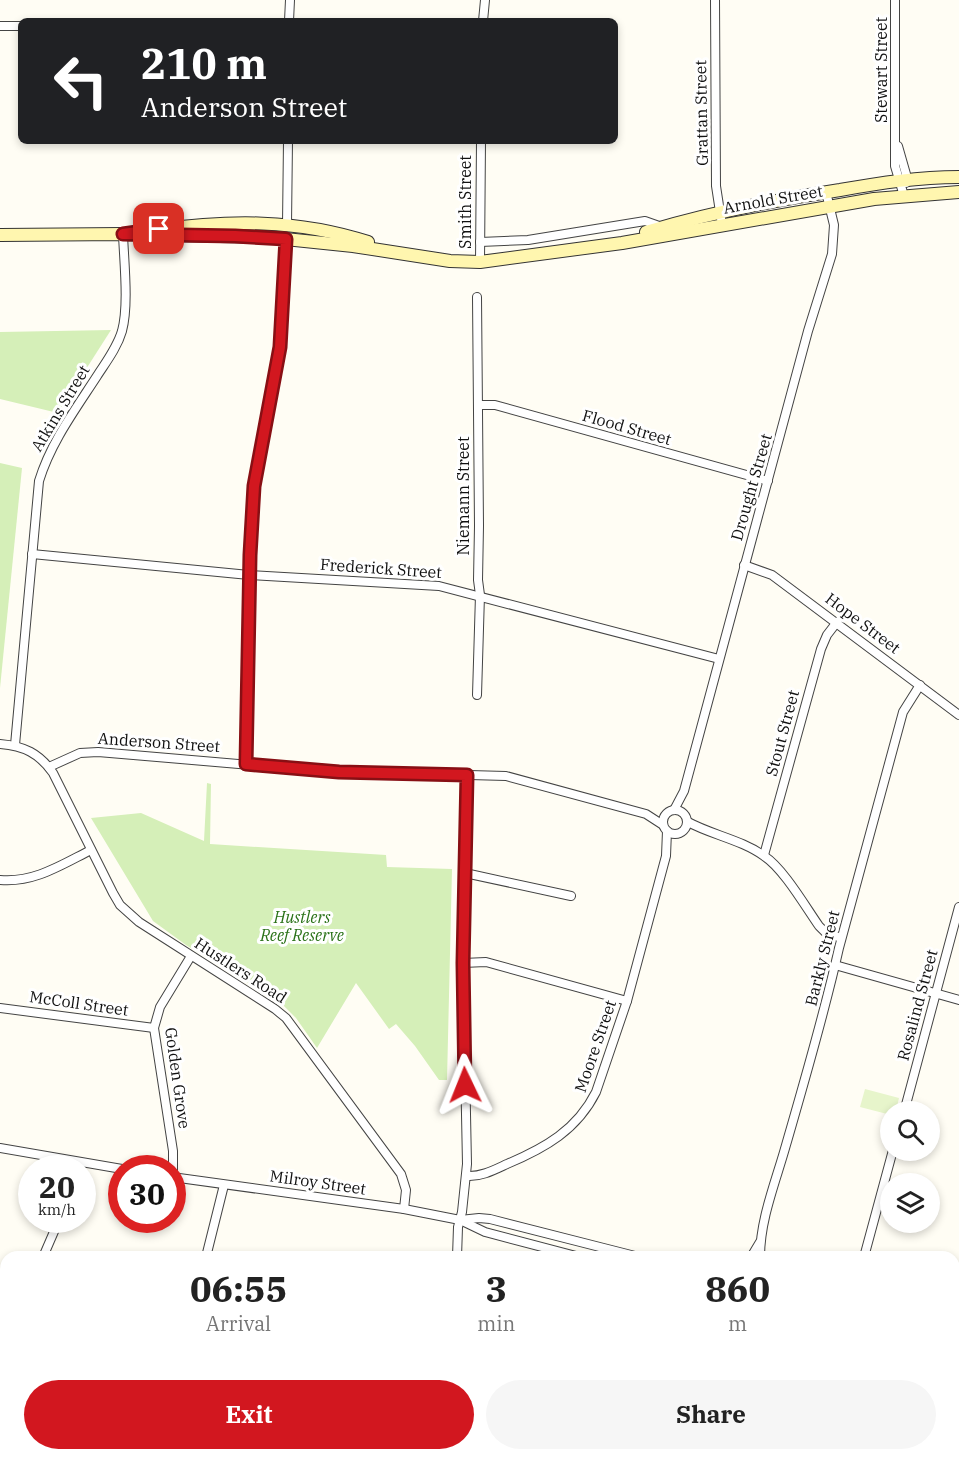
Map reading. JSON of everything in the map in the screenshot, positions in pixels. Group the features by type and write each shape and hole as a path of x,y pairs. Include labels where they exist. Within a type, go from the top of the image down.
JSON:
{"main road":[{"name":"Arnold Street","path":"593,246 720,212 826,192 902,180 959,177"},
{"name":"Arnold Street","path":"0,235 235,236 286,239 400,252 450,261 480,262 622,243 830,206 904,196 959,192"},
{"name":"Arnold Street","path":"123,234 200,225 287,224 332,231 400,252"},
{"path":"286,239 287,224"}],"street":[{"path":"289,18 290,0"},
{"path":"483,18 485,0"},
{"name":"Grattan Street","path":"715,0 716,160 722,225"},
{"name":"Stewart Street","path":"895,0 896,140 904,196"},
{"path":"0,26 18,26"},
{"path":"287,224 288,144"},
{"name":"Smith Street","path":"480,262 481,144"},
{"name":"Drought Street","path":"665,828 670,812 684,791 811,320 832,254 834,225 826,192"},
{"name":"Arnold Street","path":"480,242 528,240 645,221 662,227"},
{"name":"Atkins Street","path":"15,745 36,501 44,465 55,441 121,334 125,310 123,234"},
{"path":"246,764 249,574 254,486 280,347 286,239"},
{"name":"Niemann Street","path":"477,297 480,526 477,695"},
{"name":"Flood Street","path":"478,405 495,405 768,481"},
{"name":"Frederick Street","path":"32,554 249,574 439,585 719,659"},
{"name":"Hope Street","path":"744,565 772,575 959,715"},
{"name":"Stout Street","path":"764,855 821,649 827,635 837,622"},
{"name":"Barkly Street","path":"760,1251 760,1242 772,1194 809,1067 841,939 903,712 920,685"},
{"path":"0,744 15,745 34,752 49,767"},
{"name":"Anderson Street","path":"49,767 70,756 89,752 339,772 506,776 646,814 670,812"},
{"name":"Hustlers Road","path":"49,767 113,893 128,914 286,1018 401,1174 405,1186 404,1209"},
{"path":"457,1251 467,1176 463,963 467,775"},
{"name":"Drought Street","path":"684,791 686,818"},
{"path":"670,812 680,810 686,818 706,832 745,845 764,855 819,926 825,932 841,939"},
{"name":"Anderson Street","path":"646,814 665,828 681,832 706,832"},
{"name":"Moore Street","path":"467,1176 481,1175 536,1152 567,1131 590,1105 627,1001 666,856 681,832 686,818"},
{"name":"Moore Street","path":"665,828 666,856"},
{"path":"0,880 37,877 91,850"},
{"path":"465,873 571,896"},
{"name":"Rosalind Street","path":"907,1101 959,907"},
{"name":"Golden Grove","path":"173,1155 154,1028 160,1007 191,956"},
{"path":"463,963 486,962 627,1001"},
{"path":"835,965 959,1000"},
{"name":"McColl Street","path":"0,1008 154,1028"},
{"path":"0,1148 31,1155"},
{"path":"866,1251 890,1161"},
{"name":"Milroy Street","path":"186,1180 404,1209 460,1220"},
{"path":"208,1251 225,1185"},
{"path":"460,1220 490,1219 615,1251"},
{"path":"460,1220 485,1232 557,1251"},
{"path":"46,1251 53,1233"},
{"name":"Barkly Street","path":"754,1251 760,1242"}],"green space":[{"path":"111,330 58,413 0,399 0,332"},
{"path":"0,463 22,468 0,688"},
{"name":"Hustlers Reef Reserve","path":"207,783 211,784 210,844 386,855 387,867 452,869 447,1080 439,1080 396,1024 389,1029 356,983 317,1048 296,1018 282,1004 186,945 153,921 91,818 141,813 204,841"},
{"path":"865,1089 899,1098 898,1101 880,1101 880,1112 860,1107"}],"route":[{"path":"159,229 123,234 286,239 280,347 254,486 250,555 246,764 339,772 467,775 463,963 465,1085"}]}
